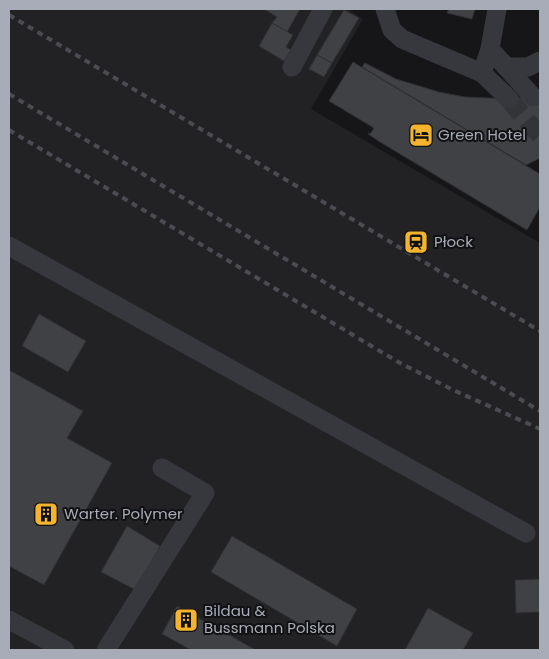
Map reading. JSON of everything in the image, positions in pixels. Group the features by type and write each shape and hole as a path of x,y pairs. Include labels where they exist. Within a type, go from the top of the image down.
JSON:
{"lane":[{"path":"292,67 323,9"},
{"path":"385,9 392,30 402,39 482,73 509,99"},
{"path":"482,73 490,49 497,9"},
{"path":"490,49 533,97"},
{"path":"506,67 536,68"},
{"path":"9,246 526,533"},
{"path":"106,650 205,493 162,468"},
{"path":"11,625 65,650"}],"shaded area":[{"path":"9,9 347,9 363,19 311,109 540,243 540,650 9,650"}],"building":[{"path":"264,9 300,9 287,32 272,23 277,17"},
{"path":"449,9 475,9 472,19 447,13"},
{"path":"344,10 359,18 332,63 317,55"},
{"path":"272,23 293,35 286,47 291,50 284,61 259,46"},
{"path":"317,55 332,63 324,77 309,69"},
{"path":"353,62 540,174 540,207 527,230 380,142 368,134 374,128 329,101"},
{"path":"365,63 396,79 439,92 465,97 509,99 540,95 540,158 526,165 362,67"},
{"path":"39,314 86,341 68,372 22,346"},
{"name":"Warter. Polymer","path":"9,370 83,411 67,438 112,463 44,585 9,566"},
{"path":"127,526 160,546 136,590 101,572"},
{"path":"232,536 357,609 337,646 211,572"},
{"path":"540,579 540,612 516,613 515,580"},
{"name":"Bildau & Bussmann Polska","path":"177,606 256,650 191,650 162,634"},
{"path":"428,608 473,633 463,650 405,650"}],"tunnel":[{"path":"509,99 540,134"}],"railway":[{"path":"9,15 540,331"},
{"path":"9,94 540,411"},
{"path":"9,130 400,363 451,389 540,429"}],"place":[{"name":"Green Hotel","path":"421,135"},
{"name":"Płock","path":"416,242"},
{"name":"Warter. Polymer","path":"46,514"},
{"name":"Bildau & Bussmann Polska","path":"186,620"}]}
